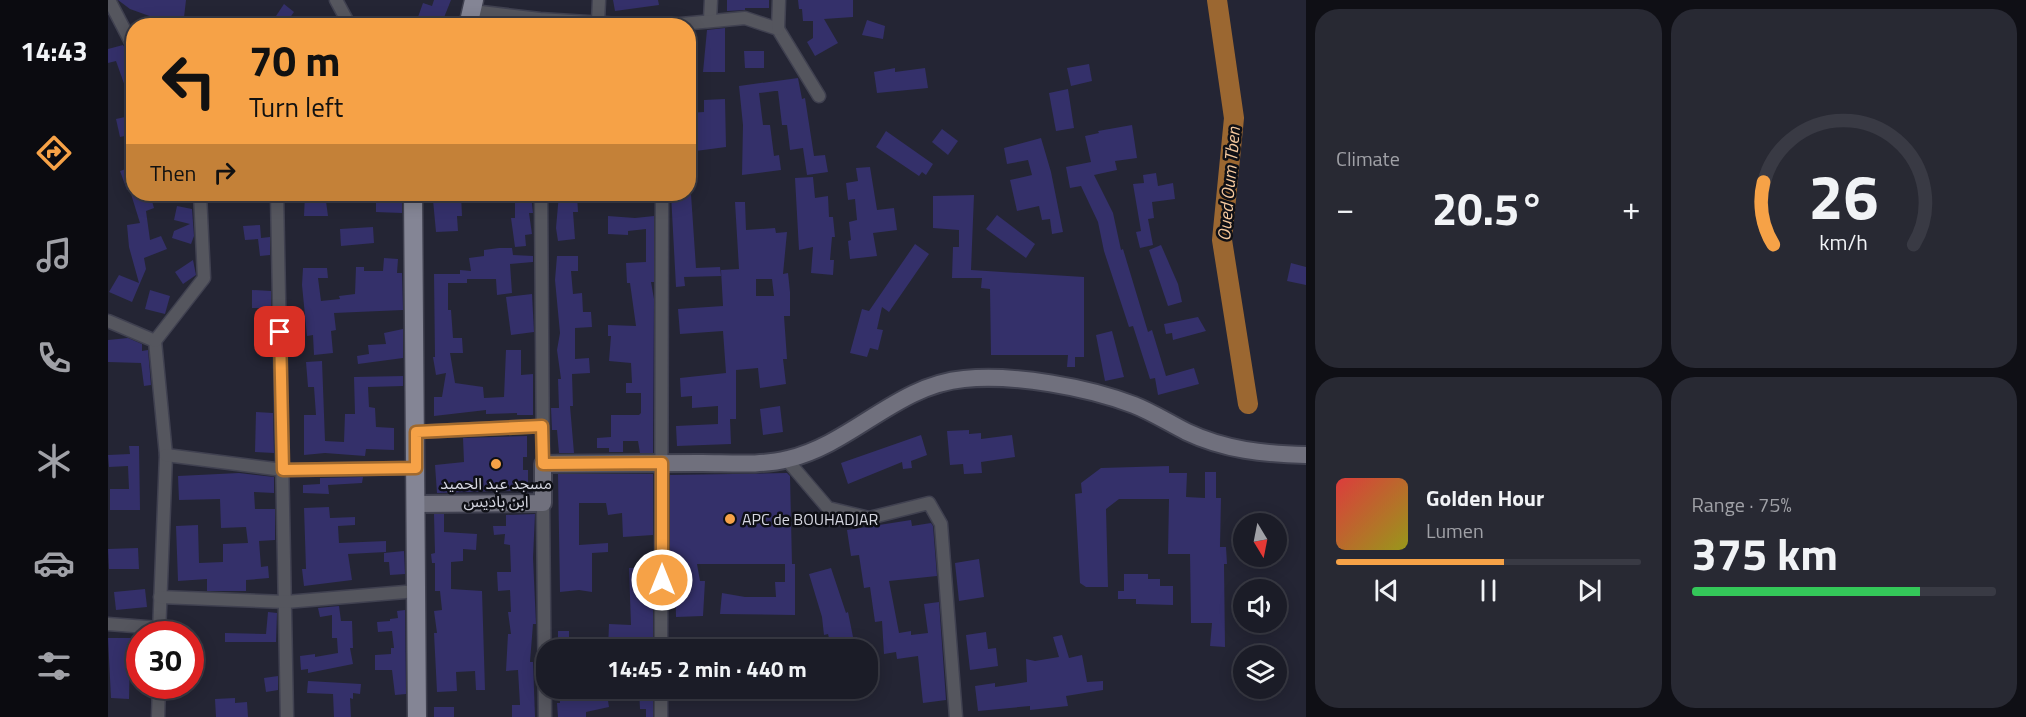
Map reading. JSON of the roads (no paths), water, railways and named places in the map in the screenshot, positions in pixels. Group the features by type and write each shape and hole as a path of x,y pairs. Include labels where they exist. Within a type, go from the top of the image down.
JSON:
{"main road":[{"path":"413,201 417,717"},
{"path":"416,504 543,503 543,464 737,463 787,460 828,445 899,400 927,386 964,379 1017,380 1080,390 1135,405 1188,433 1227,448 1275,454 1306,454"}],"street":[{"path":"109,0 126,33"},
{"path":"336,0 346,18"},
{"path":"598,18 599,0"},
{"path":"710,20 711,0"},
{"path":"779,0 778,29 819,96"},
{"path":"472,12 513,18"},
{"path":"696,22 745,18 778,29"},
{"path":"159,621 166,455 155,341 204,278 200,201"},
{"path":"277,201 287,717"},
{"path":"541,201 543,464"},
{"path":"661,639 662,201"},
{"path":"108,321 155,341"},
{"path":"416,432 542,426"},
{"path":"166,455 283,470 416,468"},
{"path":"787,460 828,508 869,518 929,502 941,524 956,717"},
{"path":"543,503 544,717"},
{"path":"160,597 286,602 417,591"},
{"path":"108,624 126,626"},
{"path":"159,699 159,717"},
{"path":"661,699 661,717"}],"waterway":[{"name":"Oued Oum Tben","path":"1217,0 1234,118 1222,240 1248,404"}],"place":[{"name":"مسجد عبد الحميد ابن باديس","path":"496,464"},
{"name":"APC de BOUHADJAR","path":"730,519"}]}
